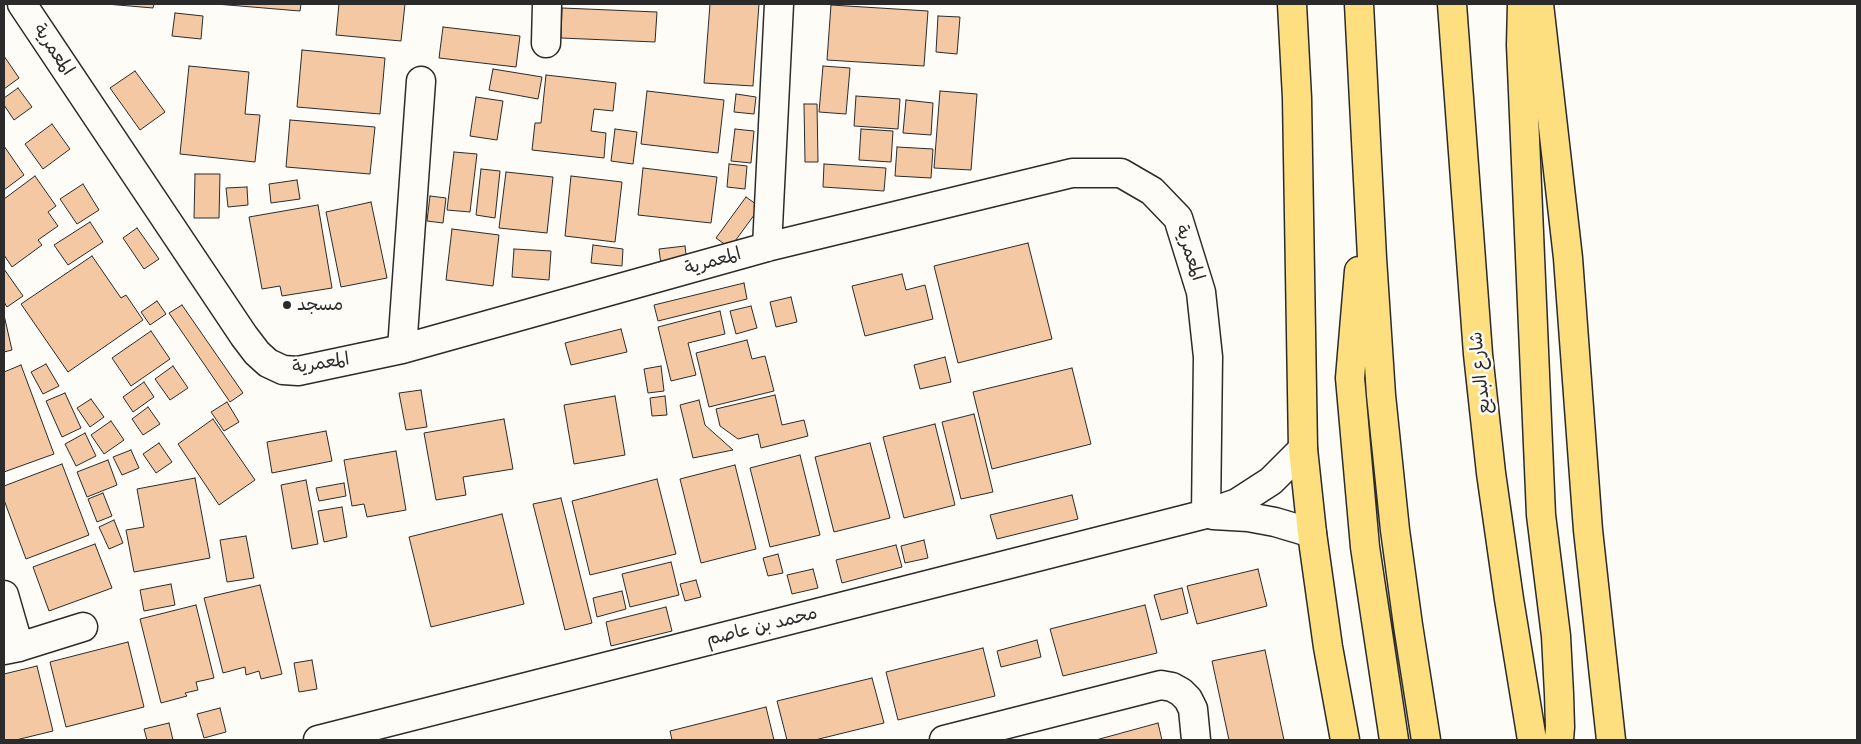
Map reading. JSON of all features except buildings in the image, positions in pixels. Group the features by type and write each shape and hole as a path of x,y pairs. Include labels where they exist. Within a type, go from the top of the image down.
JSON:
{"main road":[{"path":"1292,4 1297,98 1303,450 1312,533 1328,647 1345,740"},
{"path":"1359,4 1381,395 1406,615 1426,740"},
{"name":"شارع البديع","path":"1452,4 1479,364 1491,472 1532,740"},
{"path":"1522,4 1521,45 1541,515 1556,636 1560,702 1558,740"},
{"path":"1538,4 1568,258 1588,530 1611,740"},
{"path":"1367,172 1350,378 1365,547 1394,740"}],"street":[{"name":"المعمرية","path":"22,4 244,336 268,363 283,370 298,371 402,349 766,247 1072,173 1121,174 1152,191 1178,218 1201,292 1208,357 1206,514"},
{"path":"546,43 547,4"},
{"path":"766,247 779,4"},
{"path":"402,349 421,80"},
{"name":"محمد بن عاصم","path":"318,740 399,730 1206,514 1238,503 1271,481 1303,450"},
{"name":"محمد بن عاصم","path":"1206,514 1248,517 1275,522 1312,533"},
{"path":"4,595 11,649 83,626"},
{"path":"944,740 1161,685 1172,687 1188,699 1193,709 1196,740"}],"place":[{"name":"مسجد","path":"287,305"}]}
